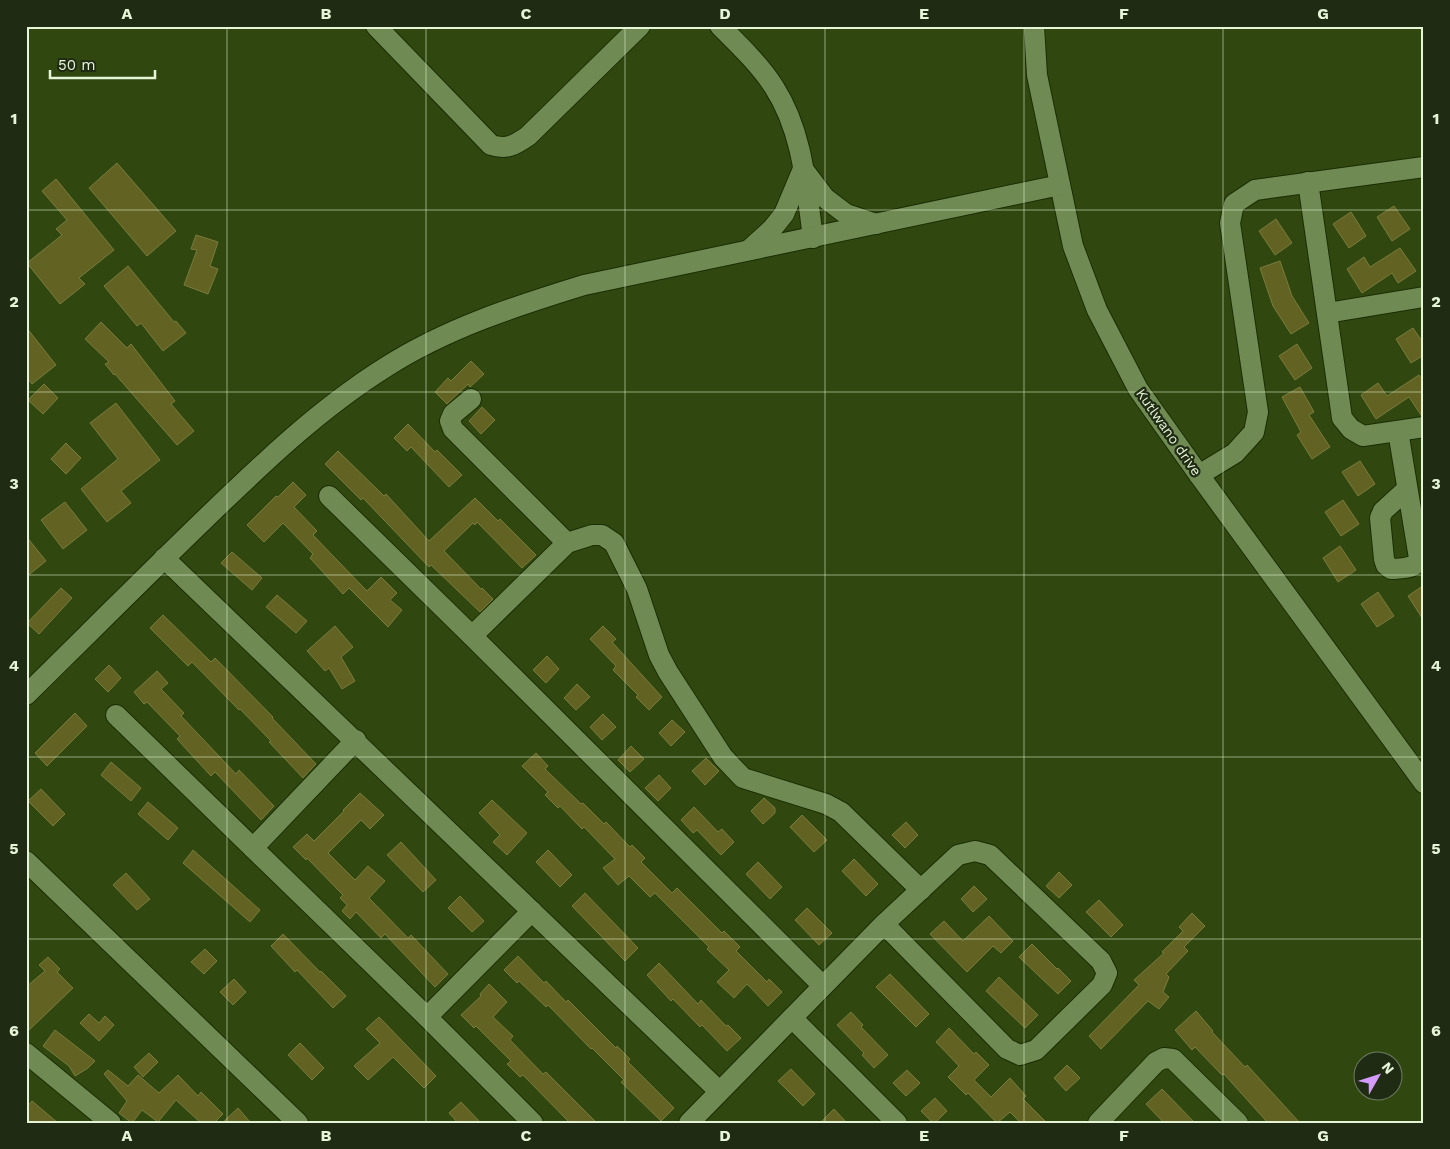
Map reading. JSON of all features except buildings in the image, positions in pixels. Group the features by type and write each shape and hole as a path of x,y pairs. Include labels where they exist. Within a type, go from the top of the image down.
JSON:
{"street":[{"path":"376,26 491,145 501,148 512,146 528,136 640,26"},
{"name":"Kutlwano drive","path":"1034,26 1037,75 1073,246 1097,310 1138,388 1199,475 1424,783"},
{"path":"731,30 774,86 786,110 800,147 813,238"},
{"path":"1199,475 1235,453 1254,432 1258,412 1230,223 1234,204 1254,190 1424,167"},
{"path":"803,169 826,198 839,209 846,214 876,224"},
{"path":"747,251 772,229 784,214 803,169"},
{"path":"1308,182 1342,418 1351,429 1363,436 1424,427"},
{"path":"26,695 277,449 335,402 386,366 449,332 521,305 584,285 1060,185"},
{"path":"1328,312 1424,297"},
{"path":"472,398 453,414 450,421 453,429 567,543"},
{"path":"1398,431 1407,489"},
{"path":"329,496 823,986"},
{"path":"472,636 567,543 592,535 602,535 614,543 637,589 660,655 668,672 723,757 743,778 826,804 841,812 921,890"},
{"path":"164,558 356,740 719,1091"},
{"path":"116,715 427,1016 533,1123"},
{"path":"253,848 356,740"},
{"path":"689,1123 884,924 958,855 974,851 990,856 1101,961 1107,973 1102,985 1036,1050 1020,1055 1007,1049 884,924"},
{"path":"26,861 298,1123"},
{"path":"427,1016 532,911"},
{"path":"792,1018 897,1123"},
{"path":"26,1053 112,1123"},
{"path":"1098,1123 1156,1062 1164,1058 1173,1059 1238,1123"}]}
